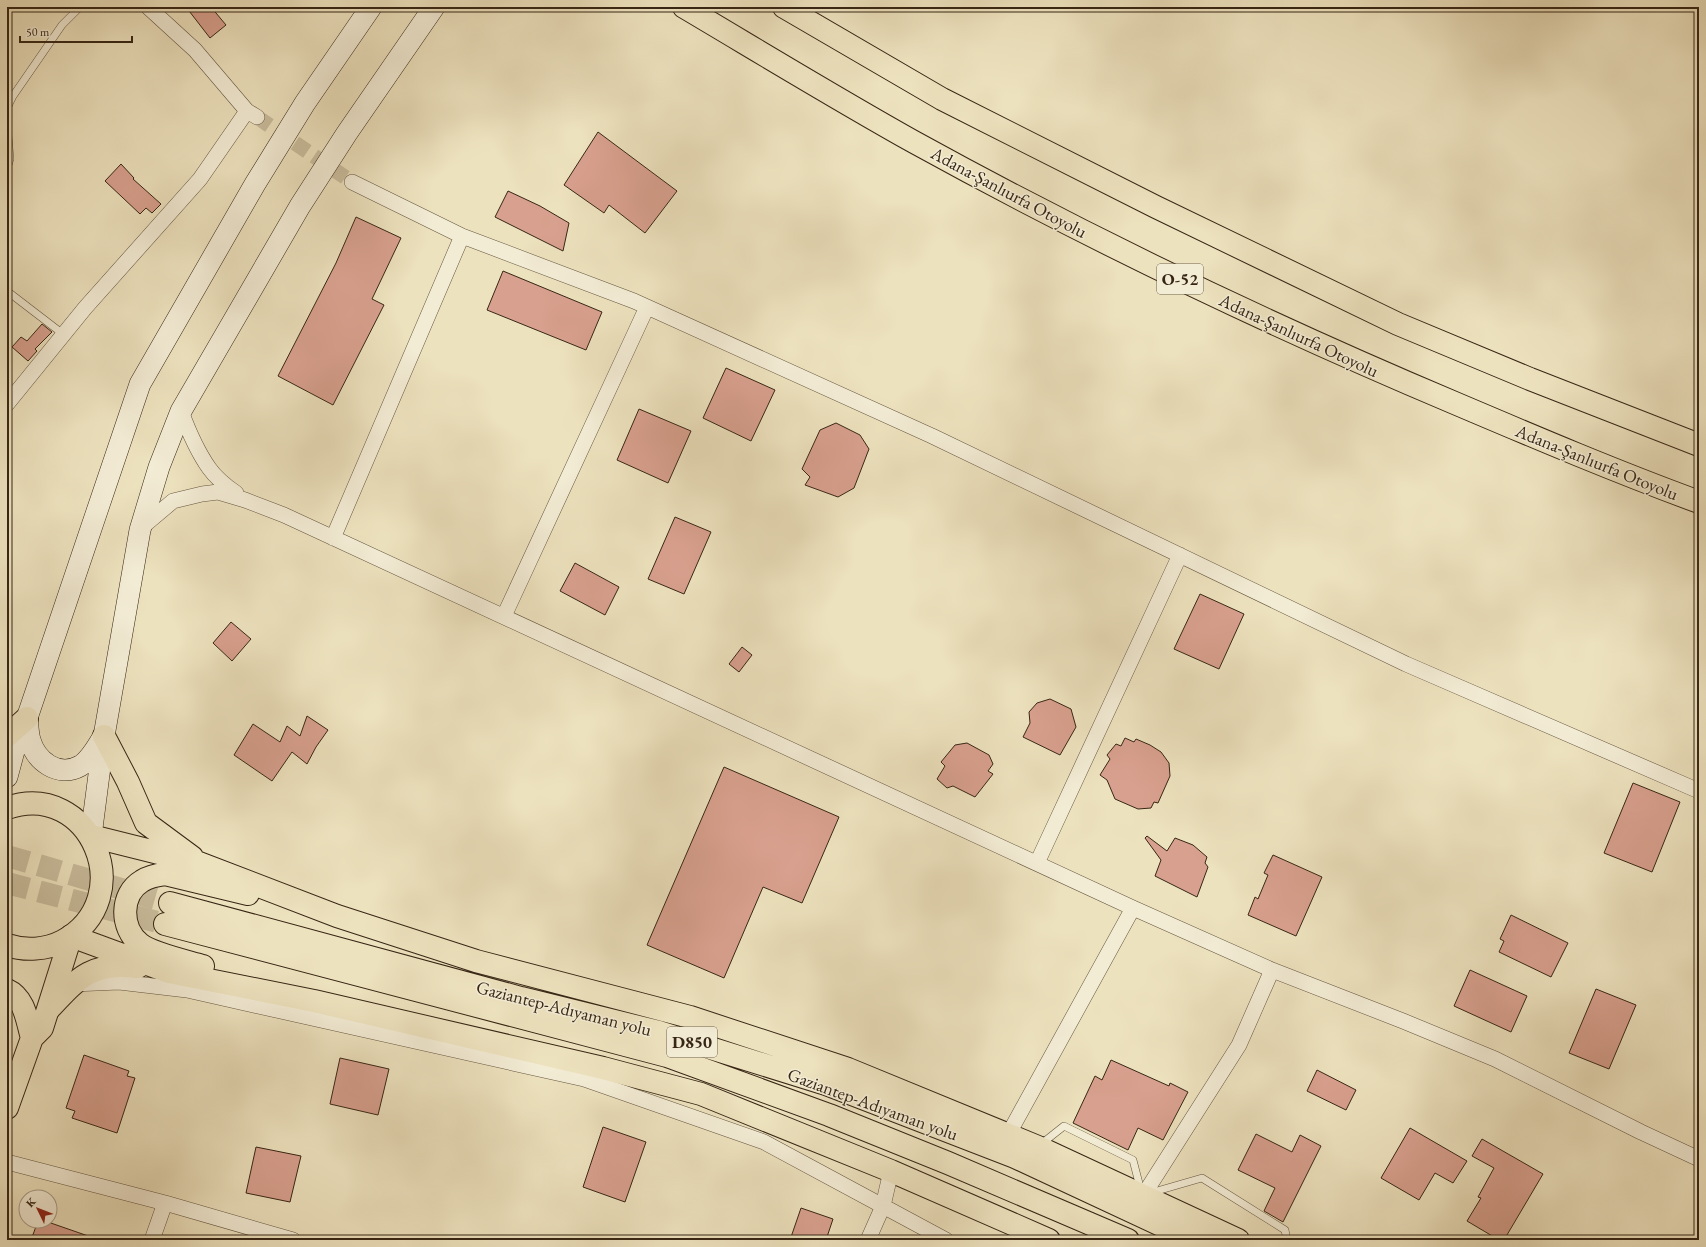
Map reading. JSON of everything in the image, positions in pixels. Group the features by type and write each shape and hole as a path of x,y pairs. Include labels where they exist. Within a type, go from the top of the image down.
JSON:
{"main road":[{"name":"Adana-Şanlıurfa Otoyolu","path":"684,7 913,142 1126,252 1241,308 1371,368 1502,423 1699,502"},
{"path":"784,7 942,99 1156,207 1398,324 1530,379 1699,445"},
{"path":"7,736 27,718"},
{"path":"104,736 128,782 146,822 199,863"},
{"path":"7,808 32,804 50,806 66,813 80,823 91,836 98,850 102,865 103,881 100,896 89,918 71,936 44,948 29,949 7,945"},
{"path":"91,836 199,863 337,916 476,961 690,1018 848,1069 1038,1147 1238,1240"},
{"path":"314,1001 150,950 140,944 132,936 126,926 126,903 131,891 140,881 152,876 165,874 337,916"},
{"name":"Gaziantep-Adıyaman yolu","path":"170,903 521,998 659,1032 826,1084 1015,1157 1193,1240"},
{"name":"Gaziantep-Adıyaman yolu","path":"165,924 667,1056 829,1115 955,1166 1128,1240"},
{"path":"71,936 169,972"},
{"path":"7,1108 32,1038 42,1028 71,936"},
{"path":"49,1009 72,984 94,970 110,966 128,966 169,972 314,1001 603,1068 701,1094 891,1171 1049,1240"},
{"path":"7,990 14,993 23,1006 32,1038"}],"street":[{"path":"10,394 163,219 200,179 252,114 195,50 148,7"},
{"path":"7,776 14,751 27,718 140,384 254,184 305,103 371,7"},
{"path":"91,836 104,736 140,530 159,466 181,411 300,206 434,7"},
{"path":"352,182 462,236 647,307 932,436 1406,664 1699,791"},
{"path":"333,538 462,236"},
{"path":"504,616 647,307"},
{"path":"181,411 187,426 209,468 222,483 245,500"},
{"path":"140,530 173,501 218,492 284,514 1133,908 1272,970 1495,1059 1641,1132 1699,1159"},
{"path":"1037,863 1180,555"},
{"path":"27,718 30,740 39,758 48,766 58,770 70,770 80,766 89,759 104,736"},
{"path":"1008,1135 1133,908"},
{"path":"1143,1196 1239,1045 1272,970"},
{"path":"72,984 119,982 187,990 584,1080 764,1142 946,1240"},
{"path":"7,1162 165,1203 293,1240"},
{"path":"868,1240 883,1206 891,1171"},
{"path":"152,1240 165,1203"}],"lane":[{"path":"7,108 13,96 62,25 80,7"},
{"path":"7,125 10,159 7,168"},
{"path":"7,291 63,334"},
{"path":"1038,1147 1064,1126 1133,1160 1143,1196 1202,1178 1285,1230 1287,1240"}],"building":[{"path":"186,7 211,7 226,25 210,38"},
{"path":"598,132 677,191 645,233 609,205 604,213 564,185"},
{"path":"121,164 134,178 133,179 161,204 152,213 146,208 140,214 105,181"},
{"path":"508,191 540,206 569,223 563,251 495,217"},
{"path":"356,217 401,238 372,299 384,305 333,405 278,376 336,263"},
{"path":"503,271 602,312 586,350 487,310"},
{"path":"42,324 52,332 35,349 37,351 28,361 12,347 21,337 27,341"},
{"path":"726,368 775,390 751,441 703,418"},
{"path":"639,409 691,431 668,483 617,460"},
{"path":"836,423 860,435 869,449 854,488 838,497 805,485 810,477 802,469 820,430"},
{"path":"675,517 711,532 684,594 648,579"},
{"path":"575,563 619,587 605,615 560,591"},
{"path":"1200,594 1244,614 1219,669 1174,649"},
{"path":"231,622 251,639 232,661 213,643"},
{"path":"742,647 752,655 739,672 729,664"},
{"path":"1050,699 1071,709 1076,727 1060,755 1023,737 1030,723 1029,712 1037,703"},
{"path":"307,716 328,730 316,747 307,764 292,752 272,781 234,755 253,724 280,742 287,726 300,736"},
{"path":"1125,738 1134,742 1136,739 1150,745 1161,752 1169,763 1170,776 1158,803 1154,802 1151,808 1138,809 1115,799 1107,780 1100,775 1110,759 1107,755 1116,744 1121,746"},
{"path":"967,743 989,755 993,764 988,771 993,774 975,797 953,786 947,788 937,779 945,766 941,762 955,745"},
{"path":"724,767 839,817 802,903 763,887 724,978 647,945"},
{"path":"1633,783 1680,802 1652,872 1604,853"},
{"path":"1147,836 1167,851 1175,838 1193,845 1207,857 1205,863 1208,867 1197,897 1155,876 1161,860 1145,838"},
{"path":"1273,855 1322,877 1296,936 1248,915 1255,897 1258,899 1268,875 1264,873"},
{"path":"1511,915 1568,943 1551,977 1499,952 1504,941 1500,939"},
{"path":"1470,970 1527,996 1511,1032 1454,1006"},
{"path":"1596,989 1636,1005 1609,1069 1569,1053"},
{"path":"84,1055 129,1071 127,1076 135,1078 117,1133 72,1118 75,1111 66,1108"},
{"path":"340,1058 389,1069 378,1115 330,1104"},
{"path":"1111,1060 1169,1086 1170,1083 1188,1092 1163,1140 1138,1128 1128,1150 1073,1123 1095,1076 1102,1080"},
{"path":"1317,1070 1356,1090 1346,1110 1307,1091"},
{"path":"603,1127 646,1142 625,1202 583,1187"},
{"path":"1410,1128 1467,1161 1453,1183 1435,1173 1419,1200 1381,1178"},
{"path":"1256,1134 1292,1152 1300,1135 1321,1146 1283,1222 1264,1211 1275,1188 1238,1170"},
{"path":"1482,1139 1543,1174 1504,1240 1499,1240 1467,1221 1481,1198 1478,1197 1494,1168 1472,1156"},
{"path":"256,1147 301,1156 290,1202 246,1193"},
{"path":"801,1208 833,1219 826,1240 790,1240"},
{"path":"58,1226 94,1238 94,1240 31,1240 35,1229 58,1229"}],"tunnel":[{"path":"257,117 352,182"},
{"path":"7,856 170,903"},
{"path":"7,883 165,924"}]}
